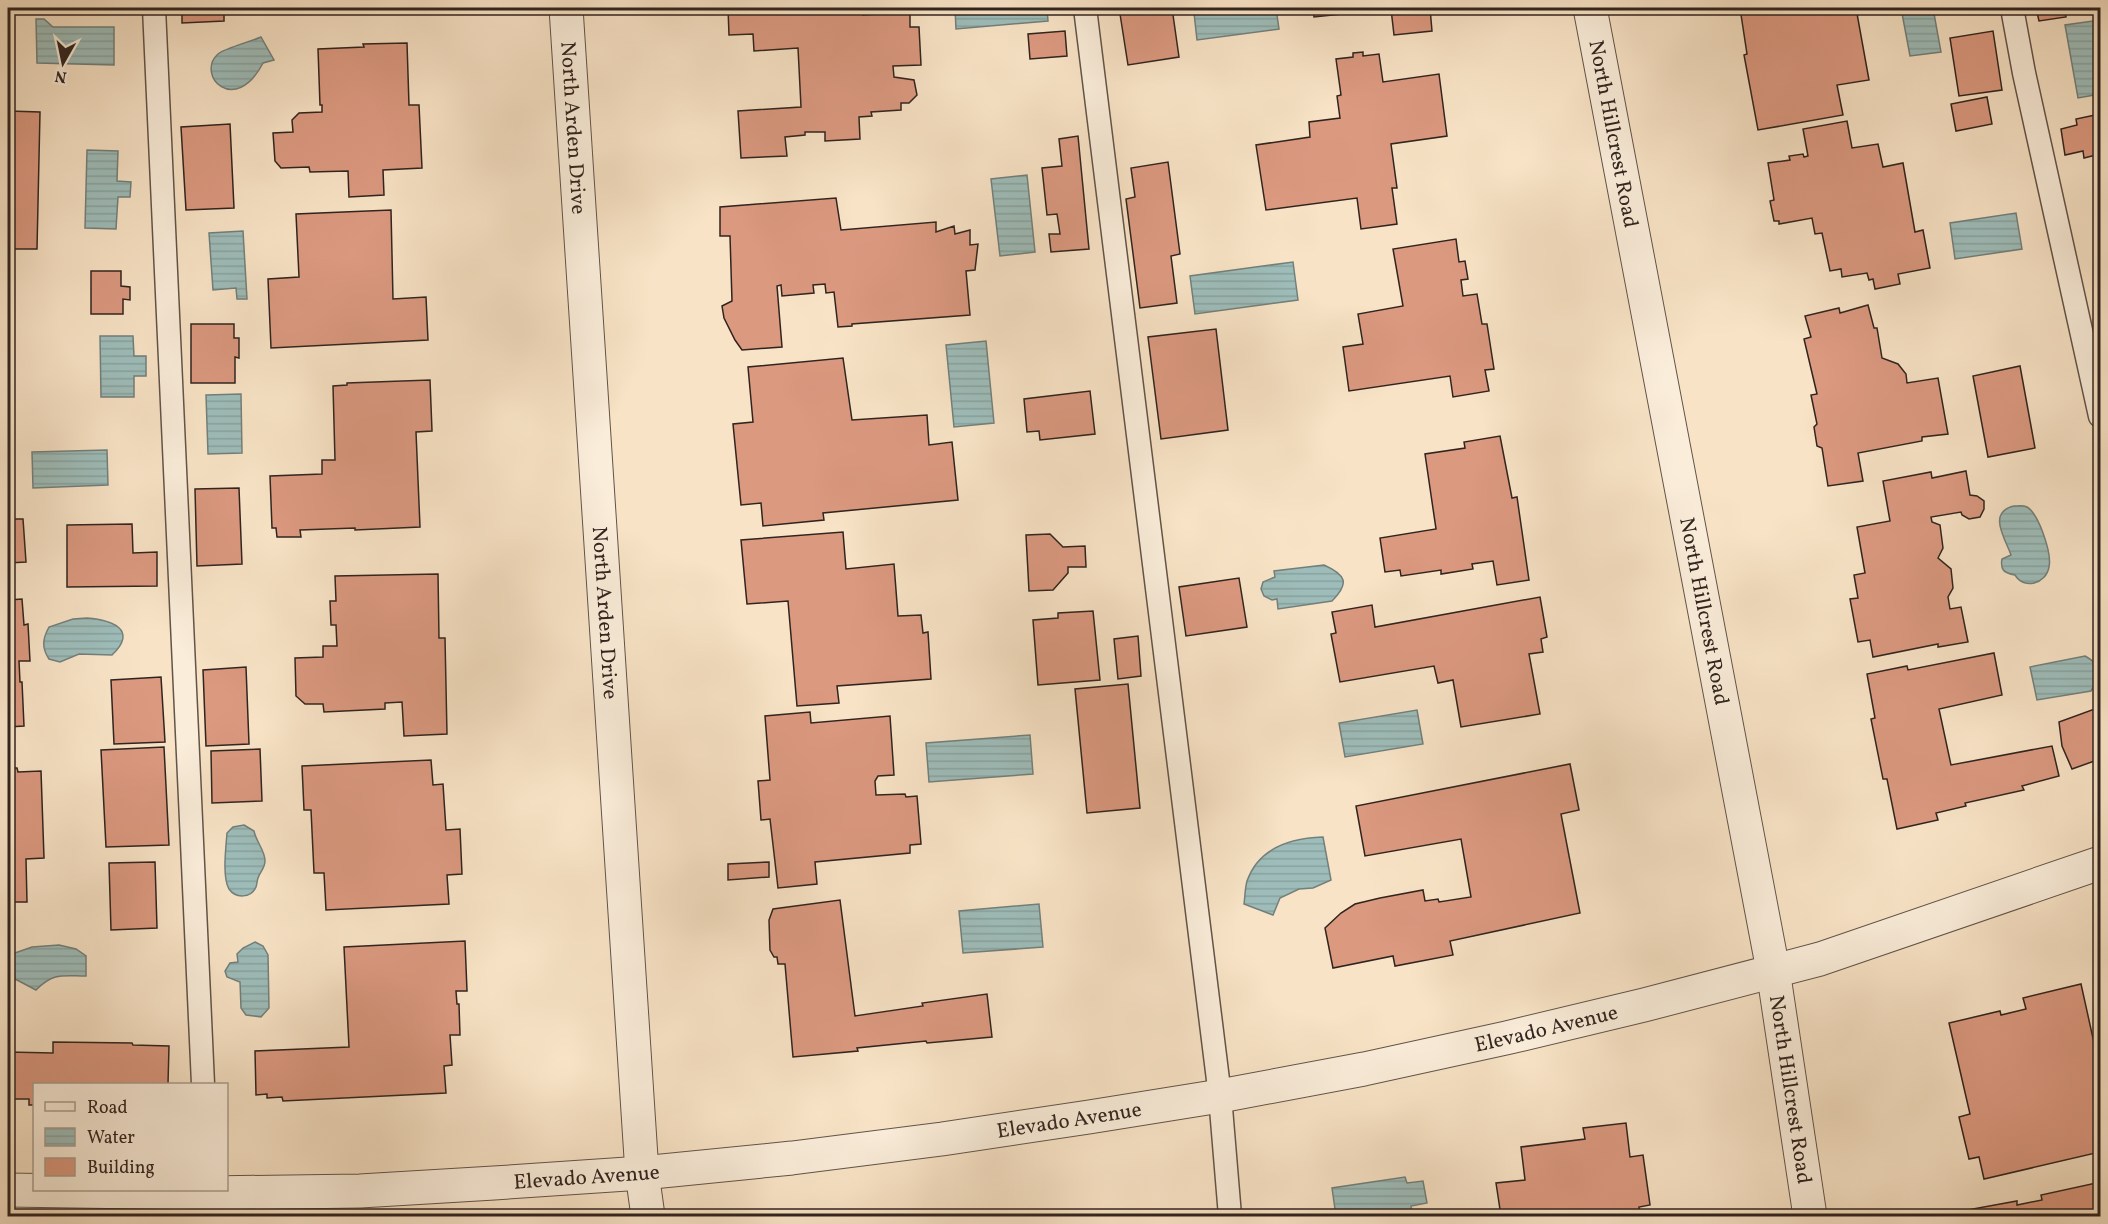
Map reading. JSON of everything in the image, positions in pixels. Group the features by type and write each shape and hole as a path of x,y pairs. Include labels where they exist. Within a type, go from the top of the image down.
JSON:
{"street":[{"name":"North Arden Drive","path":"566,8 642,1173 648,1216"},
{"name":"North Hillcrest Road","path":"1590,8 1773,970 1810,1216"},
{"name":"Elevado Avenue","path":"8,1190 208,1200 642,1173 792,1158 942,1139 1220,1096 1364,1069 1506,1038 1820,959 2100,863"}],"lane":[{"path":"154,8 203,1083"},
{"path":"1085,8 1220,1096 1230,1216"},
{"path":"2013,8 2024,73 2100,416"}],"water":[{"path":"955,8 1047,8 1048,21 956,29"},
{"path":"1237,8 1276,8 1279,29 1197,40 1194,13"},
{"path":"1901,8 1933,8 1941,52 1910,56"},
{"path":"36,19 44,19 53,27 114,27 114,65 37,63"},
{"path":"2100,20 2100,94 2078,98 2065,25"},
{"path":"261,37 274,60 263,63 252,79 241,87 230,89 221,87 211,72 212,63 218,54"},
{"path":"87,150 118,151 117,181 131,182 130,197 118,197 116,229 85,228"},
{"path":"1027,175 1035,252 1000,256 991,179"},
{"path":"2016,213 2022,249 1955,259 1950,223"},
{"path":"243,231 247,299 237,299 236,288 213,290 209,233"},
{"path":"1293,262 1298,300 1195,314 1190,276"},
{"path":"100,336 133,336 134,356 146,356 146,376 134,376 134,397 101,397"},
{"path":"986,341 994,423 954,427 946,345"},
{"path":"241,394 242,453 208,454 206,395"},
{"path":"107,450 108,485 33,488 32,452"},
{"path":"2014,506 2025,506 2032,511 2047,544 2049,567 2047,573 2044,578 2034,583 2029,584 2019,580 2002,568 2002,559 2011,555 2000,526 2001,514"},
{"path":"1324,565 1337,572 1343,580 1338,595 1332,601 1278,609 1277,599 1272,600 1264,596 1261,589 1263,582 1275,577 1274,571"},
{"path":"87,618 113,624 122,632 123,639 120,646 112,655 79,654 60,662 49,659 44,643 49,627 73,619"},
{"path":"2085,656 2095,664 2100,676 2091,691 2037,700 2030,667"},
{"path":"1417,710 1423,744 1345,757 1339,723"},
{"path":"1030,735 1033,774 929,782 926,743"},
{"path":"244,825 254,831 264,853 265,861 254,891 239,896 229,889 227,884 225,862 227,833 233,827"},
{"path":"1323,837 1331,880 1313,888 1299,889 1280,898 1273,915 1244,904 1247,881 1252,869 1268,852 1288,842"},
{"path":"1039,904 1043,947 963,953 959,911"},
{"path":"255,942 263,946 268,955 269,1008 261,1017 246,1015 241,1008 240,982 227,977 225,971 230,963 238,962 237,954 243,948"},
{"path":"59,945 76,949 86,956 86,976 54,978 36,990 15,979 12,954 32,947"},
{"path":"1405,1177 1407,1183 1423,1181 1427,1203 1411,1206 1412,1214 1336,1216 1332,1188"}],"building":[{"path":"8,8 11,8 11,21 8,21"},
{"path":"182,8 224,8 224,21 182,23"},
{"path":"728,8 863,8 863,15 910,12 910,27 919,27 921,65 893,66 894,77 914,80 917,95 909,103 901,103 901,110 871,112 872,116 859,117 860,139 825,141 825,132 805,132 805,135 785,137 787,156 741,158 738,111 801,107 798,48 754,51 753,34 729,35"},
{"path":"1172,8 1179,57 1128,65 1120,14"},
{"path":"1313,8 1430,8 1432,31 1394,35 1391,9 1314,17"},
{"path":"1740,8 1856,8 1869,80 1837,85 1843,115 1758,130 1744,55 1747,54"},
{"path":"2036,8 2064,8 2066,17 2039,21"},
{"path":"1065,31 1067,56 1030,59 1028,34"},
{"path":"1993,31 2002,90 1959,96 1950,38"},
{"path":"407,43 409,105 419,105 422,168 383,170 384,195 349,197 348,171 310,172 309,167 281,168 275,161 273,133 293,132 292,120 299,113 322,112 318,49 364,47 363,44"},
{"path":"1363,52 1363,56 1379,54 1383,82 1439,74 1447,136 1391,144 1397,188 1392,188 1397,224 1361,229 1357,198 1266,210 1256,145 1310,137 1309,122 1340,118 1337,96 1341,95 1336,59 1353,57 1353,53"},
{"path":"1987,97 1992,124 1956,131 1951,104"},
{"path":"8,111 40,112 37,249 8,249"},
{"path":"2100,114 2100,154 2084,158 2083,151 2065,155 2061,129 2077,125 2076,119"},
{"path":"1847,121 1852,148 1878,144 1883,167 1903,163 1915,232 1923,230 1930,268 1898,274 1900,284 1875,289 1873,279 1869,280 1867,273 1842,277 1841,269 1830,271 1822,233 1815,234 1812,218 1779,224 1779,221 1774,221 1770,201 1774,200 1768,163 1790,160 1789,156 1803,154 1804,157 1808,156 1803,129"},
{"path":"230,124 234,208 186,210 181,127"},
{"path":"1078,136 1089,249 1051,252 1049,234 1060,234 1057,214 1047,215 1042,168 1062,166 1059,139"},
{"path":"1168,162 1180,254 1171,256 1177,303 1140,308 1126,199 1135,197 1131,168"},
{"path":"836,198 841,230 936,222 936,232 954,226 955,234 970,230 970,245 978,244 975,270 966,271 970,315 838,327 834,292 826,293 825,284 813,285 814,293 782,296 781,285 777,286 782,347 742,350 724,318 722,306 732,301 730,236 720,236 720,207"},
{"path":"391,210 393,299 426,297 428,340 271,348 268,279 299,277 296,214"},
{"path":"1456,239 1459,262 1465,261 1468,279 1461,280 1463,296 1477,294 1482,324 1487,324 1494,369 1485,370 1489,391 1453,397 1450,376 1349,391 1343,347 1363,344 1358,314 1403,306 1393,249"},
{"path":"91,271 121,271 121,286 130,287 130,300 123,299 123,314 91,314"},
{"path":"1868,305 1874,328 1877,328 1882,358 1898,364 1906,374 1907,383 1938,378 1948,434 1922,437 1922,441 1858,453 1863,481 1828,486 1822,448 1817,446 1814,427 1817,424 1811,395 1817,394 1804,339 1811,337 1805,316 1839,308 1840,313"},
{"path":"191,324 234,324 234,338 239,338 239,358 235,357 235,383 191,383"},
{"path":"1216,329 1228,430 1161,439 1148,337"},
{"path":"9,330 10,393 8,393"},
{"path":"843,358 852,420 927,415 929,445 952,442 958,500 823,513 824,520 763,526 761,503 741,505 733,424 753,422 748,367"},
{"path":"2020,366 2035,448 1988,457 1973,376"},
{"path":"430,380 432,431 416,432 420,527 300,530 301,537 277,537 276,528 272,528 270,476 322,474 322,460 335,460 333,386 347,385 347,383"},
{"path":"1090,391 1095,434 1040,440 1039,431 1027,432 1024,399"},
{"path":"1500,436 1512,498 1517,497 1529,580 1497,585 1493,561 1472,564 1473,569 1441,574 1441,570 1401,576 1400,570 1385,572 1380,538 1436,529 1425,454 1465,448 1464,442"},
{"path":"1966,471 1970,495 1977,496 1984,501 1984,509 1980,517 1969,519 1961,512 1931,517 1932,522 1940,525 1943,548 1938,558 1951,569 1953,588 1948,597 1950,609 1961,607 1968,642 1938,647 1938,644 1873,657 1870,640 1858,642 1850,599 1858,598 1854,575 1865,573 1857,527 1890,521 1883,481 1931,472 1932,478"},
{"path":"239,488 242,564 197,566 195,489"},
{"path":"8,519 23,519 26,562 8,563"},
{"path":"132,524 133,553 157,552 157,586 67,587 67,525"},
{"path":"843,532 846,569 894,564 898,616 921,615 923,633 928,632 931,679 837,686 839,703 797,706 788,601 747,604 741,540"},
{"path":"1050,534 1063,547 1085,546 1086,567 1068,567 1068,573 1053,590 1029,591 1026,535"},
{"path":"438,574 439,638 445,638 447,734 404,736 402,702 385,703 385,709 324,712 323,704 305,704 296,696 295,658 323,657 323,646 337,646 336,625 331,625 330,601 336,601 335,576"},
{"path":"1239,578 1247,627 1186,636 1179,587"},
{"path":"1540,597 1547,637 1541,639 1543,652 1529,654 1540,714 1461,727 1453,680 1438,683 1434,666 1340,682 1331,634 1336,633 1332,612 1372,605 1375,627"},
{"path":"22,599 24,625 28,624 30,661 19,661 24,726 8,727 8,600"},
{"path":"1093,611 1100,680 1038,685 1033,620 1058,618 1058,613"},
{"path":"1138,636 1141,676 1118,679 1114,639"},
{"path":"1994,653 2002,695 1939,709 1951,765 2052,746 2059,776 2022,786 2024,790 1965,803 1966,806 1936,813 1938,820 1897,829 1887,779 1883,779 1871,719 1875,718 1867,674 1907,666 1908,670"},
{"path":"246,667 249,744 206,746 203,670"},
{"path":"161,677 165,742 114,744 111,680"},
{"path":"1128,684 1140,808 1087,813 1075,689"},
{"path":"2100,707 2100,759 2072,769 2062,746 2059,722"},
{"path":"810,712 811,723 890,716 894,775 878,776 875,781 876,795 917,796 921,844 910,845 910,853 815,862 817,884 778,888 770,819 761,820 758,781 770,780 765,716"},
{"path":"164,747 169,845 106,847 101,750"},
{"path":"260,749 262,801 212,803 211,751"},
{"path":"431,760 433,785 443,784 446,830 460,829 462,874 447,875 449,904 326,910 324,873 314,873 311,810 304,810 302,766"},
{"path":"1570,764 1579,810 1561,814 1580,913 1450,941 1453,955 1395,966 1393,956 1333,968 1325,928 1355,904 1423,890 1425,901 1438,899 1439,902 1471,897 1461,839 1365,856 1356,806"},
{"path":"8,768 17,768 18,772 41,771 44,858 26,859 27,902 8,902"},
{"path":"155,862 157,928 111,930 109,863"},
{"path":"769,862 769,877 728,880 728,864"},
{"path":"840,900 855,1016 923,1006 922,1003 987,994 992,1037 927,1043 926,1041 857,1048 858,1051 793,1057 785,964 778,964 777,957 774,957 770,950 769,920 773,909"},
{"path":"465,941 467,991 456,991 457,1004 459,1004 460,1035 450,1035 452,1065 444,1066 446,1093 283,1101 282,1097 267,1098 267,1094 256,1095 255,1051 349,1047 344,947"},
{"path":"2081,984 2100,1070 2100,1152 1984,1179 1979,1157 1969,1159 1959,1117 1970,1114 1949,1023 2000,1011 2001,1015 2026,1009 2023,998"},
{"path":"53,1042 169,1046 168,1083 33,1083 33,1105 29,1105 29,1099 8,1099 8,1052 53,1053"},
{"path":"1626,1123 1630,1157 1643,1155 1650,1205 1639,1207 1640,1216 1501,1216 1496,1183 1525,1180 1521,1147 1585,1139 1583,1128"},
{"path":"2096,1183 2100,1186 2100,1216 1968,1216 1967,1210 2017,1201 2017,1205 2042,1200 2041,1195"}]}
